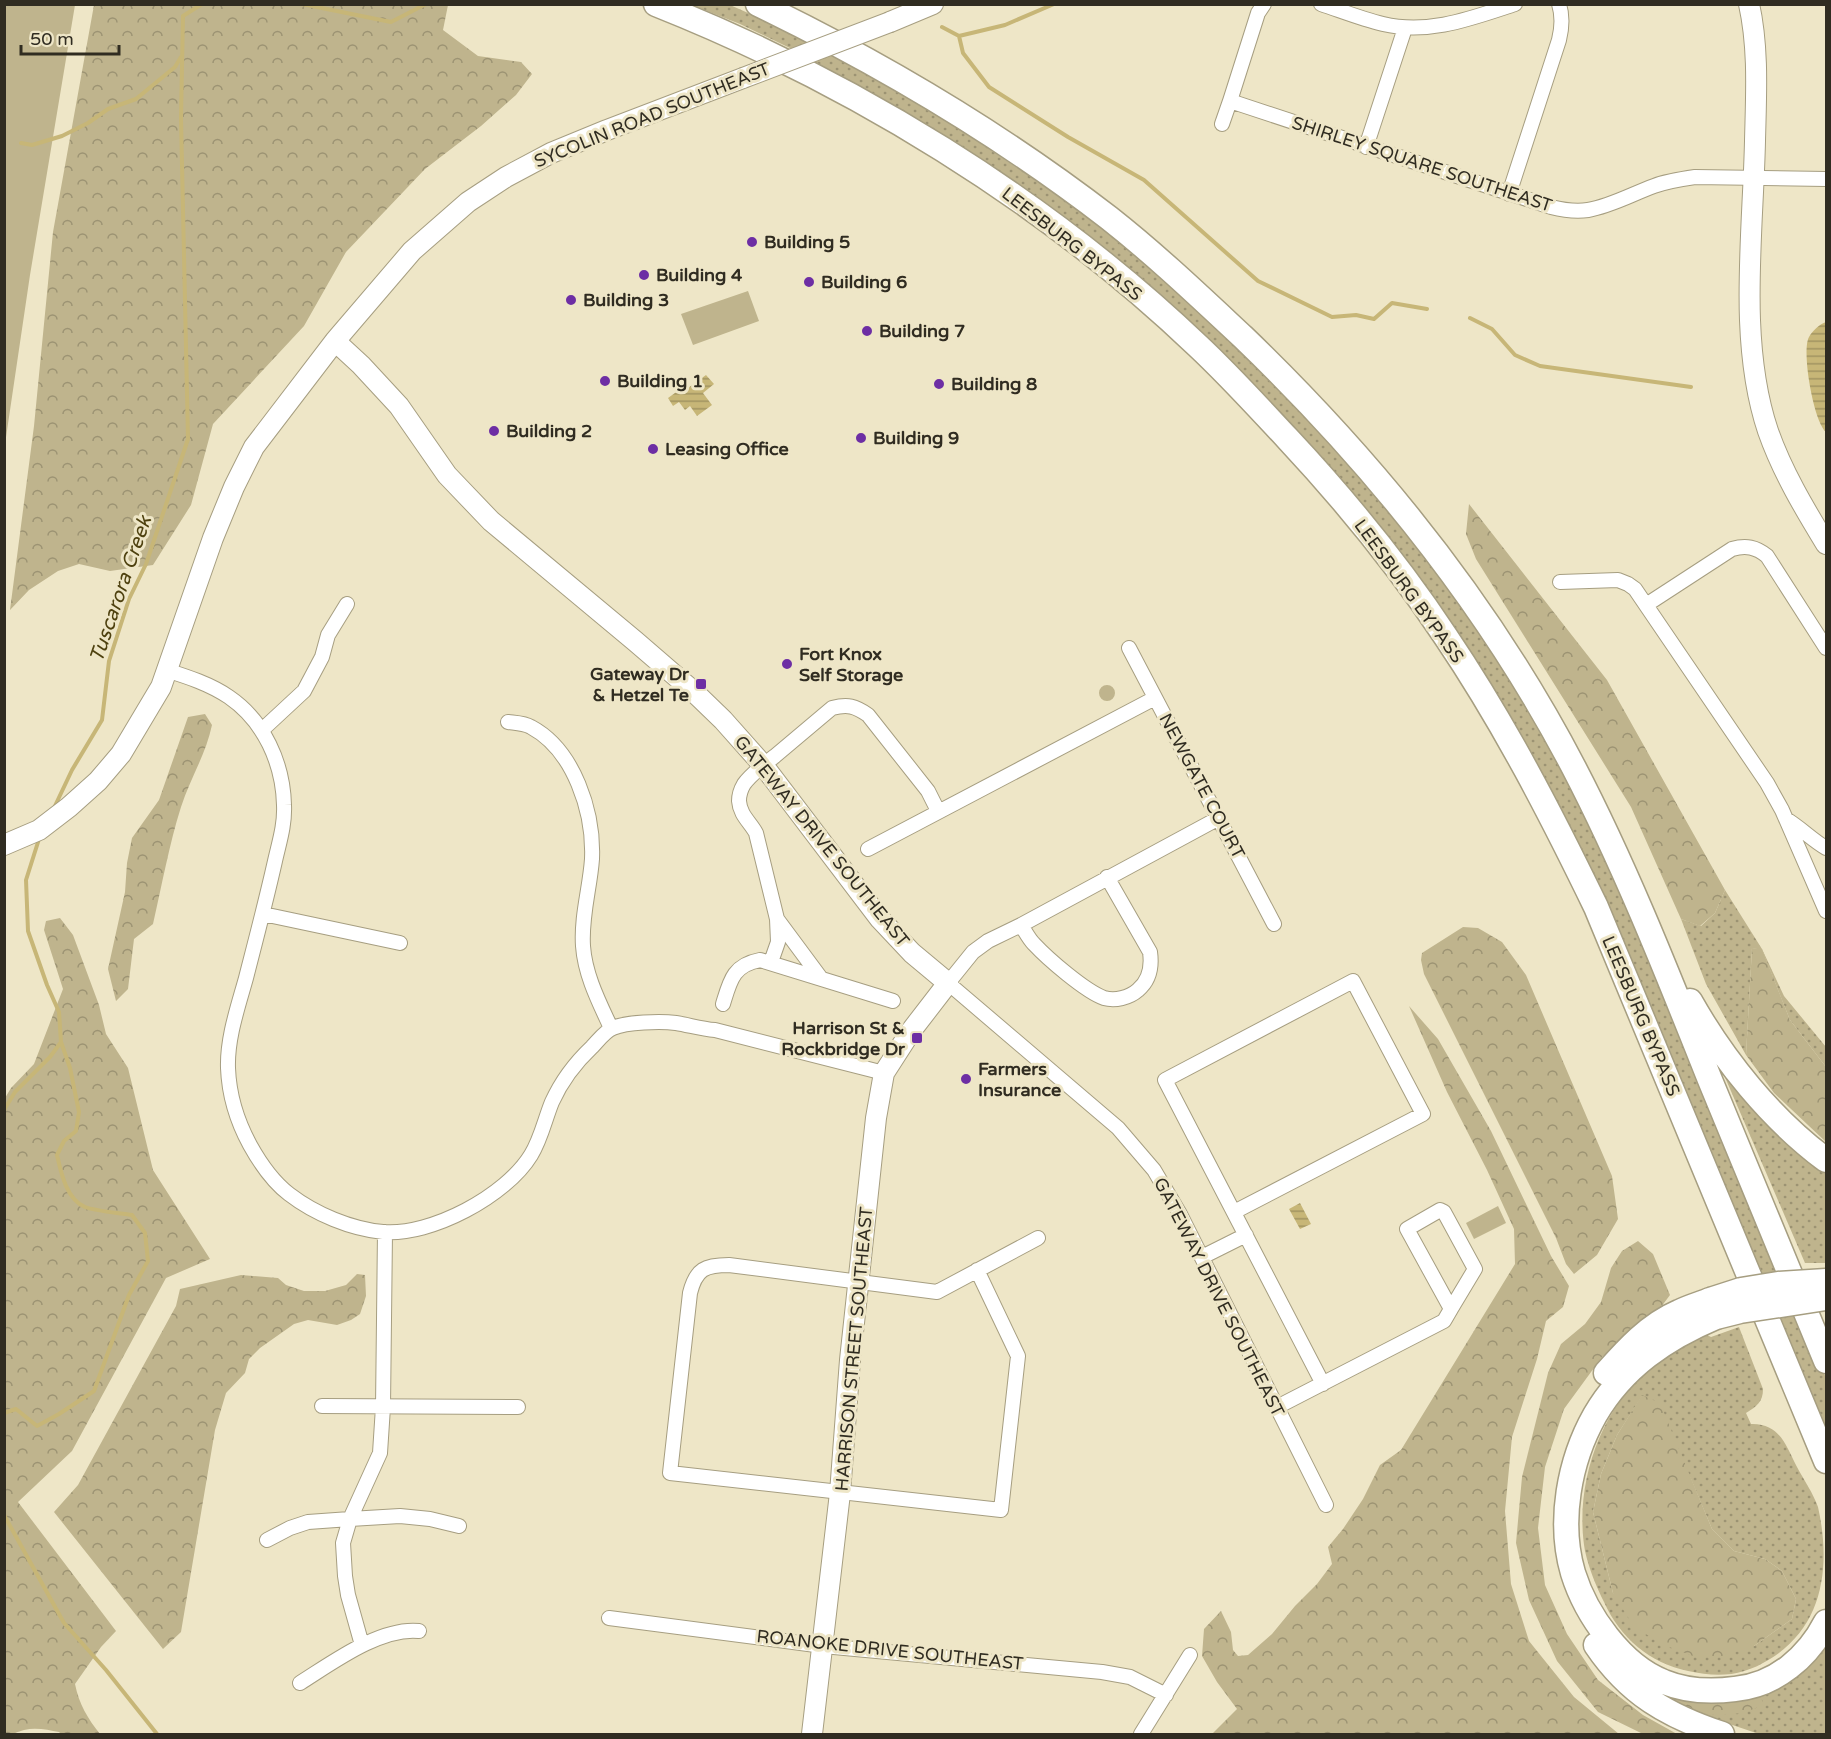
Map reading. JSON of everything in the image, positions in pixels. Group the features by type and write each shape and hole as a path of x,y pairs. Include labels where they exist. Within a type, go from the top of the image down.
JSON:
{"highway":[{"name":"LEESBURG BYPASS","path":"656,4 756,47 895,120 1009,194 1072,240 1107,267 1198,346 1317,471 1361,523 1407,581 1447,638 1486,699 1558,828 1596,907 1827,1461"},
{"path":"758,4 819,34 906,82 1001,141 1108,218 1185,282 1300,393 1396,499 1490,626 1573,766 1600,819 1827,1361"},
{"path":"1642,917 1697,1012 1736,1069 1784,1123 1827,1160"},
{"path":"1827,1281 1778,1284 1742,1290 1713,1309 1694,1326 1655,1349 1622,1378 1596,1414 1579,1450 1571,1480 1567,1528 1574,1574 1593,1615 1618,1650 1650,1676 1662,1682 1684,1688 1724,1691 1740,1689 1770,1679 1807,1652 1827,1622"},
{"path":"1722,1734 1689,1723 1663,1710 1639,1693 1617,1672 1598,1648 1569,1597 1561,1568 1555,1536 1556,1483 1575,1421 1588,1397 1605,1374 1637,1340 1660,1322 1677,1312 1752,1309 1827,1298"},
{"path":"1791,1375 1827,1479"}],"street":[{"name":"SYCOLIN ROAD SOUTHEAST","path":"4,845 39,830 69,807 98,781 121,754 161,687 213,538 234,487 254,447 335,340 412,251 468,202 506,177 551,153 933,4"},
{"path":"1222,124 1258,14 1264,4"},
{"path":"1321,4 1384,24 1405,28 1427,28 1451,24 1515,4"},
{"path":"1509,194 1560,40 1562,13 1559,4"},
{"path":"1749,4 1755,46 1756,80 1750,323 1752,358 1768,429 1778,456 1796,493 1827,544"},
{"path":"1366,147 1405,28"},
{"name":"SHIRLEY SQUARE SOUTHEAST","path":"1230,101 1509,194 1568,210 1586,210 1604,206 1655,185 1695,177 1827,179"},
{"name":"GATEWAY DRIVE SOUTHEAST","path":"335,340 382,386 399,406 447,476 491,521 723,720 764,765 880,919 912,953 1118,1128 1154,1170 1169,1192 1203,1257 1326,1506"},
{"path":"1646,605 1732,549 1741,546 1751,547 1767,556 1827,648"},
{"path":"1560,582 1618,580 1635,589 1767,783 1786,819 1827,911"},
{"path":"262,730 304,691 322,657 328,634 346,604"},
{"name":"NEWGATE COURT","path":"1129,648 1274,924"},
{"path":"166,670 209,685 230,698 247,712 262,730 275,756 284,805 283,829 240,999 229,1053 231,1088 239,1122 263,1166 289,1194 307,1206 346,1224 385,1232 420,1227 470,1209 510,1179 531,1155 553,1101 579,1059 611,1028 628,1024 674,1023 715,1030 884,1073"},
{"path":"868,849 1155,698"},
{"path":"771,962 778,942 777,919 756,833 743,816 739,798 746,782 764,765 832,708 846,705 856,707 868,715 928,791 938,811"},
{"path":"508,722 530,726 552,742 568,765 584,797 589,817 592,858 584,909 583,947 587,973 611,1028"},
{"path":"948,983 973,952 988,941 1219,818"},
{"path":"1786,819 1827,848"},
{"path":"1021,925 1033,943 1088,990 1105,998 1116,999 1137,991 1149,974 1150,952 1107,877"},
{"path":"263,914 400,943"},
{"path":"777,919 820,977"},
{"path":"723,1004 729,981 746,964 756,960 771,962 892,1001"},
{"path":"1234,1212 1423,1114 1353,981 1165,1080 1323,1384"},
{"name":"HARRISON STREET SOUTHEAST","path":"812,1734 840,1492 849,1360 876,1118 884,1073 911,1030 948,983"},
{"path":"1277,1407 1444,1321 1475,1269 1444,1212 1440,1210 1407,1228 1451,1309"},
{"path":"362,1645 345,1576 343,1543 350,1519 380,1453 383,1407 385,1232"},
{"path":"1203,1257 1246,1235"},
{"path":"977,1270 1018,1356 1001,1510 670,1473 690,1293 700,1272 714,1265 729,1265 937,1292 977,1270 1038,1238"},
{"path":"322,1406 518,1407"},
{"path":"267,1540 308,1522 400,1516 430,1519 459,1526"},
{"name":"ROANOKE DRIVE SOUTHEAST","path":"609,1618 823,1646 1102,1672 1130,1677 1166,1695"},
{"path":"300,1683 362,1645 408,1630 419,1631"},
{"path":"1141,1734 1190,1655"}],"green space":[{"path":"6,5 75,5 30,275 5,444 4,12"},
{"path":"94,5 448,5 443,30 478,56 521,62 532,74 516,95 481,126 425,169 346,252 304,326 213,424 191,505 153,565 110,571 79,564 58,571 29,590 10,610 34,426 53,232"},
{"path":"692,5 730,5 791,32 928,108 1068,202 1124,243 1246,350 1389,508 1479,628 1559,757 1651,958 1826,1378 1826,1436 1536,764 1255,392 864,91 794,50 740,24"},
{"path":"748,291 759,321 693,345 681,314"},
{"path":"1469,504 1607,680 1725,890 1715,913 1700,926 1681,919 1631,807 1476,559 1466,534"},
{"path":"1104,685 1110,685 1115,693 1113,699 1104,701 1099,696 1099,690"},
{"path":"205,714 212,725 177,821 153,924 134,939 128,989 116,1001 108,969 125,892 132,838 159,800 188,717"},
{"path":"1725,890 1762,949 1784,996 1826,1047 1826,1067 1790,1020 1762,950 1752,948 1746,1055 1706,984 1681,919 1701,926 1715,913"},
{"path":"60,918 73,935 99,1005 106,1034 128,1068 153,1170 210,1259 166,1278 72,1451 18,1502 116,1631 101,1647 75,1684 84,1711 100,1734 61,1734 51,1730 33,1729 5,1734 5,1098 11,1088 34,1064 63,989 44,930 46,921"},
{"path":"1463,927 1478,928 1502,942 1526,975 1612,1176 1618,1219 1597,1255 1574,1274 1566,1264 1556,1238 1424,974 1422,953"},
{"path":"1752,948 1762,949 1790,1020 1826,1067 1826,1142 1774,1093 1746,1055"},
{"path":"1409,1006 1438,1039 1491,1131 1551,1256 1569,1286 1563,1307 1546,1321 1537,1359 1512,1437 1505,1511 1511,1584 1529,1641 1574,1697 1619,1734 1212,1734 1237,1709 1217,1682 1202,1656 1204,1629 1221,1611 1231,1632 1233,1650 1238,1656 1248,1655 1272,1634 1317,1584 1332,1564 1328,1547 1363,1499 1380,1465 1401,1450 1515,1264 1514,1229 1447,1092"},
{"path":"1718,1061 1804,1158 1826,1174 1826,1263 1805,1263"},
{"path":"1498,1206 1506,1223 1474,1239 1466,1223"},
{"path":"1638,1241 1653,1254 1670,1295 1661,1307 1602,1357 1564,1409 1545,1467 1538,1528 1545,1585 1567,1634 1598,1680 1643,1715 1677,1734 1643,1734 1598,1712 1557,1661 1529,1600 1516,1543 1522,1477 1548,1373 1561,1344 1585,1324 1601,1302 1611,1268 1622,1251"},
{"path":"357,1274 365,1275 366,1296 360,1314 337,1325 308,1320 294,1324 260,1348 249,1359 245,1373 226,1393 215,1430 181,1632 163,1649 54,1512 78,1485 176,1306 180,1289 241,1275 278,1278 286,1285 304,1291 325,1291 346,1285"},
{"path":"1739,1327 1763,1389 1759,1403 1746,1413 1751,1424 1769,1427 1781,1437 1785,1444 1818,1507 1824,1551 1819,1592 1812,1612 1802,1629 1788,1645 1760,1665 1740,1672 1720,1675 1688,1671 1661,1662 1628,1638 1611,1615 1596,1584 1585,1551 1583,1527 1583,1502 1587,1477 1603,1429 1616,1407 1631,1387 1649,1370 1699,1339 1707,1335 1711,1337","holes":["1642,1396 1691,1479 1712,1529 1734,1551 1765,1559 1782,1571 1796,1599 1792,1619 1754,1646 1613,1593 1593,1512 1601,1474 1617,1435"]},
{"path":"1642,1395 1660,1403 1712,1529 1734,1551 1765,1559 1782,1571 1796,1599 1792,1619 1754,1646 1722,1656 1693,1656 1664,1645 1634,1627 1613,1593 1593,1512 1601,1474 1617,1435"},
{"path":"1826,1640 1826,1734 1759,1734 1685,1709"},
{"path":"1662,1692 1753,1695 1761,1698 1763,1703 1756,1708 1737,1714 1703,1714 1682,1707"}],"shaded area":[{"path":"1826,322 1826,432 1821,426 1813,402 1807,345 1812,332"},
{"path":"706,375 714,384 703,393 712,405 697,416 690,406 685,410 679,402 673,406 668,398 686,385 688,388"},
{"path":"1300,1203 1311,1224 1300,1229 1289,1209"}],"waterway":[{"name":"Tuscarora Creek","path":"54,808 72,770 102,720 109,661 129,599 146,564 188,439 181,118 183,16 202,4"},
{"name":"Tuscarora Creek","path":"302,4 391,22 426,4"},
{"path":"959,36 1005,25 1054,4"},
{"path":"942,27 959,36 963,53 989,87 1068,137 1144,180 1258,281 1332,317 1356,315 1374,319 1392,303 1427,309"},
{"path":"21,143 32,145 62,136 88,123 108,109 136,99 175,67 181,57"},
{"path":"1470,318 1492,329 1515,355 1540,366 1691,387"},
{"name":"Tuscarora Creek","path":"4,1413 16,1409 37,1426 94,1391 129,1295 148,1261 145,1233 132,1215 85,1207 69,1192 60,1169 57,1155 64,1141 76,1131 79,1112 70,1068 61,1042 59,1012 28,931 26,880 39,839"},
{"path":"4,1110 15,1092 50,1057 61,1042"},
{"name":"Tuscarora Creek","path":"4,1515 64,1623 106,1670 157,1734"}],"place":[{"name":"Building 5","path":"752,242"},
{"name":"Building 4","path":"644,275"},
{"name":"Building 6","path":"809,282"},
{"name":"Building 3","path":"571,300"},
{"name":"Building 7","path":"867,331"},
{"name":"Building 1","path":"605,381"},
{"name":"Building 8","path":"939,384"},
{"name":"Building 2","path":"494,431"},
{"name":"Building 9","path":"861,438"},
{"name":"Leasing Office","path":"653,449"},
{"name":"Fort Knox Self Storage","path":"787,664"},
{"name":"Gateway Dr & Hetzel Te","path":"701,684"},
{"name":"Harrison St & Rockbridge Dr","path":"917,1038"},
{"name":"Farmers Insurance","path":"966,1079"}]}
